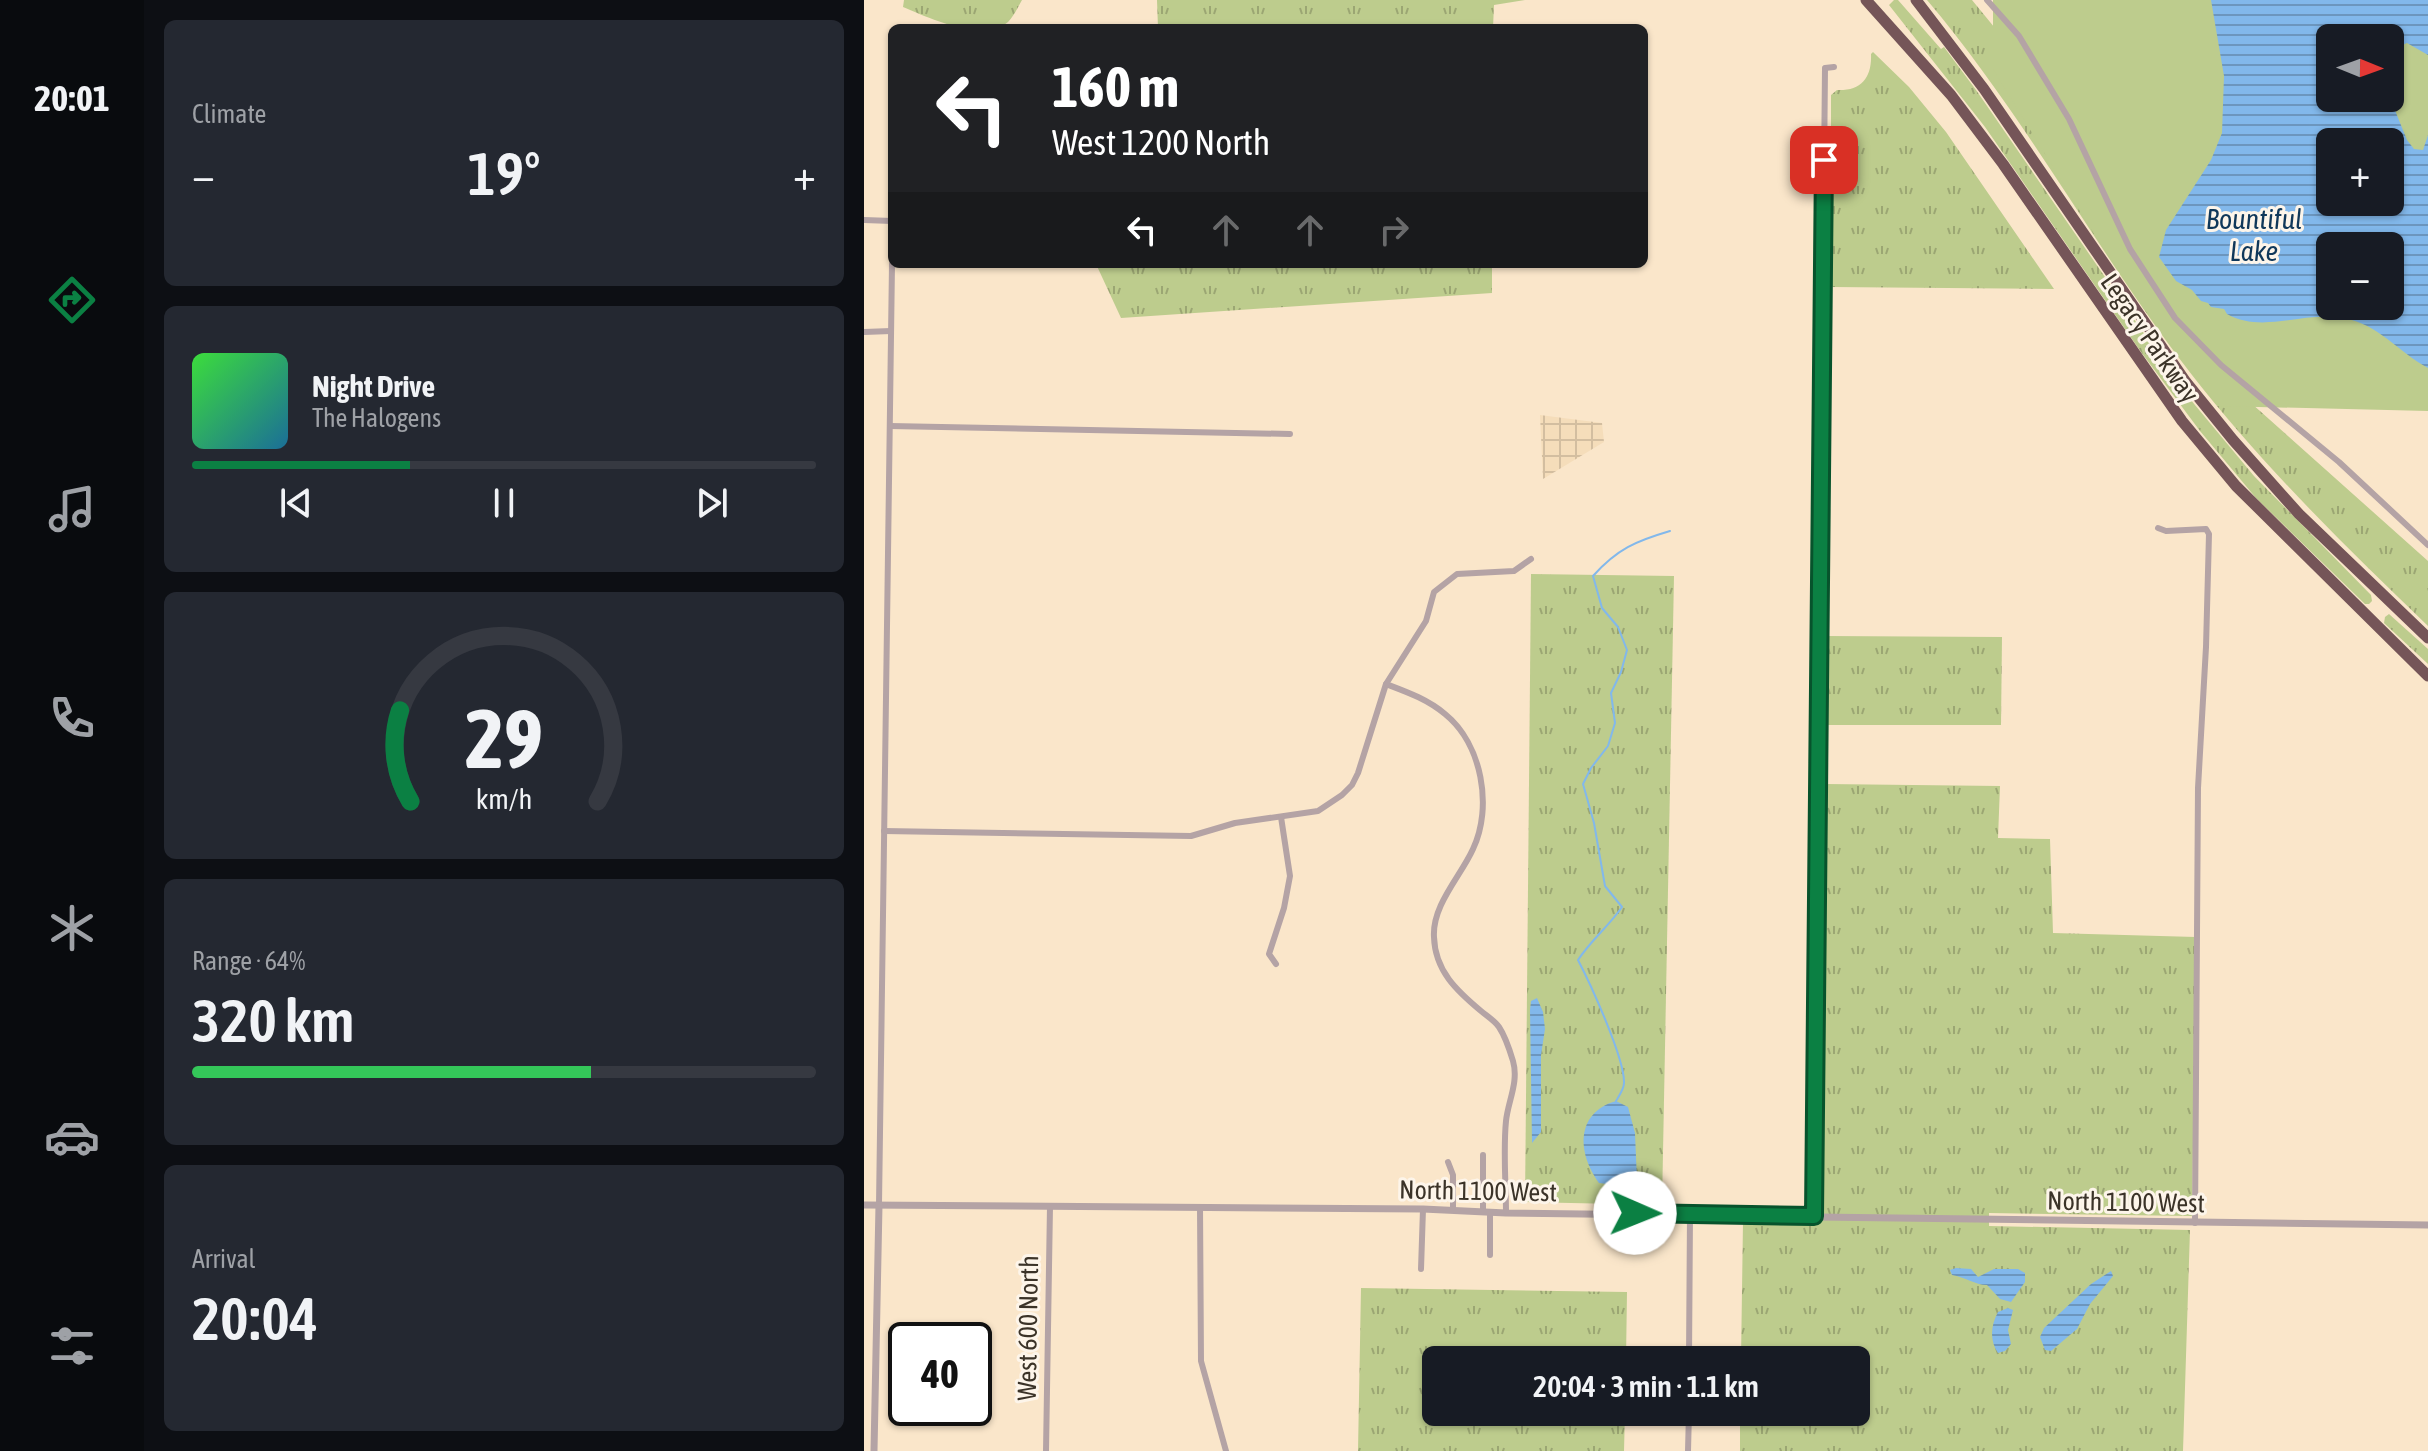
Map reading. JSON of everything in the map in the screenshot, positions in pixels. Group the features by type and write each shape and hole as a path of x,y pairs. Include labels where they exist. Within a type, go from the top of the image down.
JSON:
{"highway":[{"name":"Legacy Parkway","path":"1866,0 1951,95 1977,129 2182,421 2236,486 2428,676"},
{"name":"Legacy Parkway","path":"1916,0 1984,89 2186,382 2299,514 2428,638"}],"street":[{"path":"1987,0 2019,36 2048,83 2069,119 2130,249 2175,318 2221,365 2339,462 2428,545"},
{"path":"1814,1216 1825,68 1834,67"},
{"path":"864,220 888,221"},
{"path":"874,1451 892,268"},
{"path":"864,332 891,331"},
{"path":"890,426 1290,434"},
{"path":"2158,528 2166,531 2206,529 2209,534 2198,788 2195,1223"},
{"path":"884,831 1178,838 1235,823 1318,811 1352,785 1386,684 1426,621 1434,592 1457,574 1514,571 1531,559"},
{"path":"1386,684 1423,698 1448,716 1470,745 1479,771 1481,824 1474,847 1437,915 1433,936 1445,977 1455,990 1499,1025 1514,1063 1514,1091 1506,1119 1506,1213"},
{"path":"1276,964 1269,954 1284,908 1290,876 1281,817"},
{"path":"1483,1155 1490,1255"},
{"path":"1448,1162 1453,1175 1453,1210"},
{"name":"North 1100 West","path":"864,1205 1423,1209 1506,1213 2428,1225"},
{"name":"West 600 North","path":"1046,1451 1050,1206"},
{"path":"1200,1207 1201,1361 1226,1451"},
{"path":"1421,1269 1423,1209"},
{"path":"1689,1346 1690,1214"},
{"path":"1688,1451 1689,1426"}],"shaded area":[{"path":"1540,415 1602,423 1604,442 1543,479"}],"green space":[{"path":"904,0 1022,0 1004,24 950,24 903,7"},
{"path":"1157,0 1525,0 1494,5 1493,24 1158,24"},
{"path":"1898,0 1941,49 1944,47 1976,90 2185,393 2254,476 2371,595 2369,604 2365,604 2256,498 2200,431 2141,352 1985,127 1889,5"},
{"path":"1927,0 1972,0 2008,44 2242,395 2428,561 2428,626 2276,473 2219,409 2125,282 1997,91"},
{"path":"1993,0 2428,0 2428,411 2218,406 2144,309 1993,69"},
{"path":"1873,52 1909,87 1946,132 2054,289 1831,287 1831,95 1837,90 1853,88 1863,81"},
{"path":"1098,268 1492,268 1492,293 1121,318"},
{"path":"1531,574 1674,576 1662,1205 1525,1202"},
{"path":"2389,614 2428,649 2428,664 2384,623"},
{"path":"1826,636 2002,637 2001,725 1826,725"},
{"path":"1826,784 2000,786 1998,838 2050,839 2053,933 2196,937 2192,1216 1989,1213 1989,1226 2190,1230 2183,1451 1740,1451 1740,1426 1870,1426 1870,1346 1741,1346 1743,1221 1820,1221"},
{"path":"1361,1288 1627,1292 1626,1346 1422,1346 1422,1426 1625,1426 1624,1451 1358,1451"}],"water":[{"name":"Bountiful Lake","path":"2211,0 2428,0 2428,55 2404,44 2404,24 2316,24 2316,112 2396,112 2402,128 2316,128 2316,216 2404,216 2404,133 2414,149 2423,150 2428,135 2428,368 2378,332 2352,320 2404,320 2404,232 2316,232 2316,317 2269,322 2240,320 2227,314 2224,309 2201,301 2192,290 2176,281 2159,257 2166,230 2211,160 2222,133 2224,76"},
{"path":"1537,998 1545,1029 1541,1055 1541,1132 1532,1143 1530,1010 1531,1001"},
{"path":"1616,1101 1628,1107 1635,1133 1637,1181 1630,1187 1599,1183 1584,1147 1587,1124 1593,1115"},
{"path":"1971,1269 1978,1277 1994,1269 2018,1269 2025,1273 2025,1282 2011,1302 2000,1299 1987,1285 1952,1275 1950,1270"},
{"path":"2111,1271 2113,1276 2090,1304 2077,1329 2051,1351 2045,1350 2040,1337 2044,1328 2091,1284"},
{"path":"2008,1308 2013,1310 2008,1330 2011,1344 1998,1353 1992,1339 1992,1328 1998,1312"}],"waterway":[{"path":"1616,1101 1624,1083 1619,1057 1578,960 1622,907 1605,886 1594,823 1583,784 1608,746 1615,723 1611,693 1627,650 1618,627 1602,608 1593,576 1628,547 1670,531"}],"route":[{"path":"1635,1213 1814,1216 1824,160"}]}
